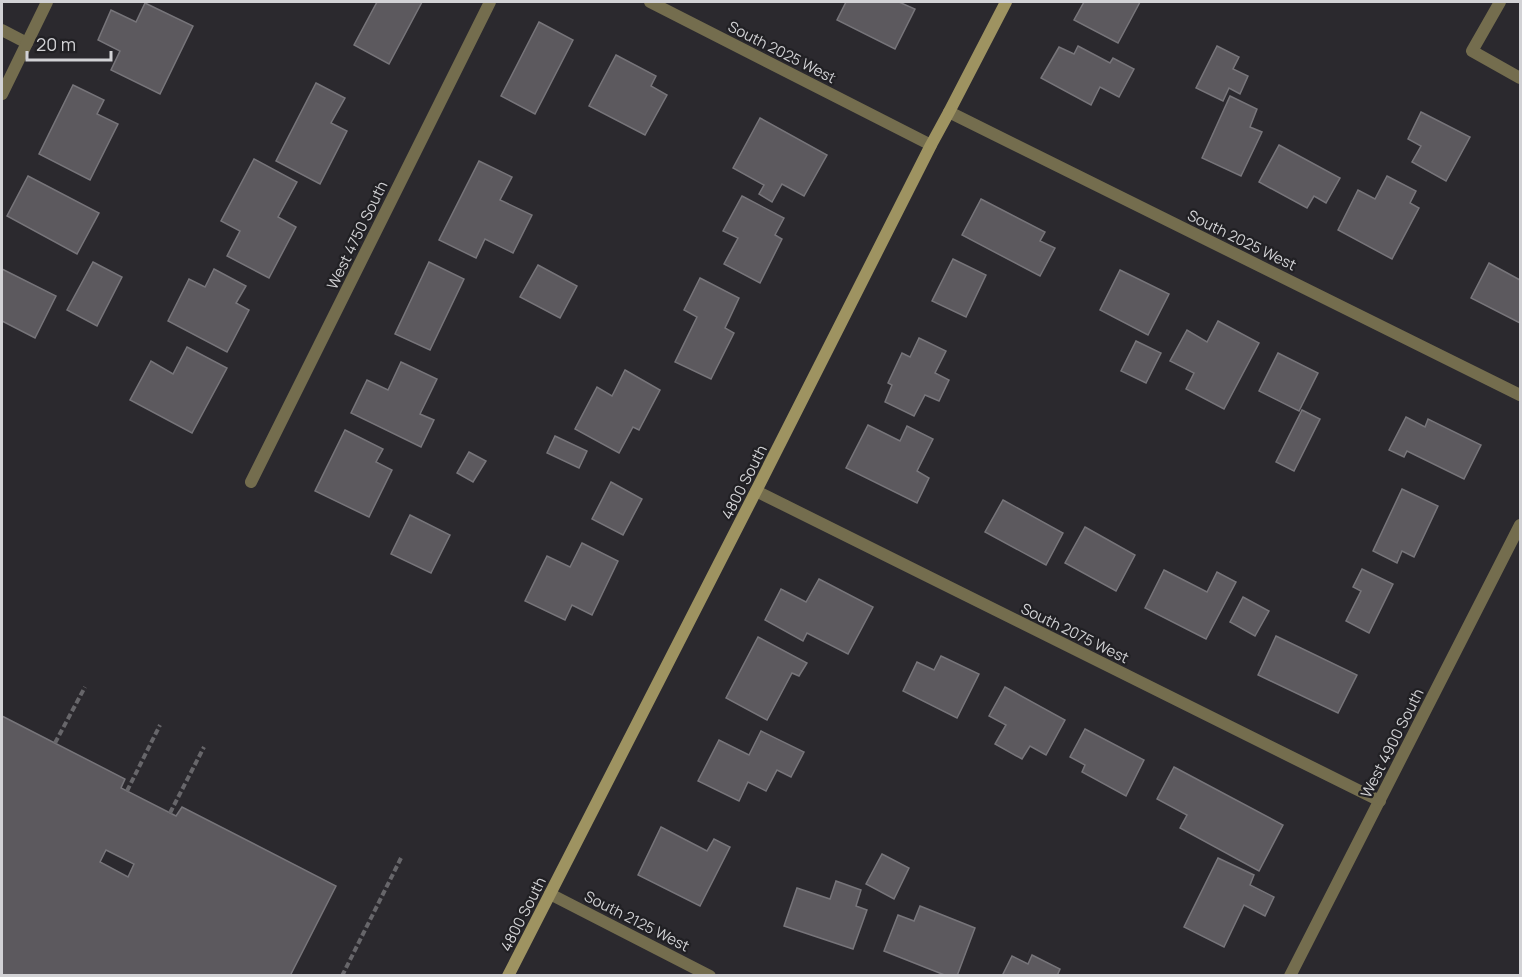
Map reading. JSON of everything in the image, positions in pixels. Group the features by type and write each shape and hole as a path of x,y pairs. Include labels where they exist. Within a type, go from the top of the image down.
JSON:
{"main road":[{"name":"4800 South","path":"508,975 1006,2"}],"street":[{"path":"2,94 47,2"},
{"name":"West 4750 South","path":"251,482 490,2"},
{"name":"South 2025 West","path":"650,2 931,145"},
{"path":"1500,2 1472,51 1521,78"},
{"path":"2,30 27,43"},
{"name":"South 2025 West","path":"949,112 1521,395"},
{"name":"South 2075 West","path":"756,491 1380,801"},
{"name":"West 4900 South","path":"1290,975 1521,525"},
{"name":"South 2125 West","path":"550,894 710,975"}],"path":[{"path":"55,743 85,687"},
{"path":"127,791 160,725"},
{"path":"170,813 204,747"},
{"path":"342,975 401,858"}],"building":[{"path":"377,2 422,2 389,64 354,45"},
{"path":"846,2 899,2 915,9 895,49 837,20"},
{"path":"1084,2 1140,2 1118,43 1074,20"},
{"path":"145,3 193,26 160,94 111,70 120,51 98,40 111,10 136,22"},
{"path":"539,22 573,40 535,114 501,96"},
{"path":"1078,46 1110,63 1113,58 1134,69 1119,97 1100,87 1091,105 1041,78 1059,47 1074,54"},
{"path":"1217,46 1239,57 1233,69 1248,76 1240,94 1229,88 1223,101 1196,88"},
{"path":"616,55 656,76 651,86 667,95 645,135 589,106"},
{"path":"316,83 345,98 331,123 347,131 320,184 276,161"},
{"path":"73,85 104,100 97,114 118,124 90,180 39,154"},
{"path":"1230,96 1257,109 1250,127 1262,132 1241,176 1202,158"},
{"path":"1421,112 1470,137 1446,181 1412,162 1421,146 1408,139"},
{"path":"760,118 827,155 804,196 782,184 772,202 759,194 764,185 733,168"},
{"path":"1279,145 1340,178 1326,203 1314,196 1307,208 1259,182"},
{"path":"254,159 297,182 278,217 296,227 269,278 227,256 240,231 221,221"},
{"path":"479,161 512,177 500,200 532,215 513,253 485,239 476,258 439,240"},
{"path":"28,176 99,213 77,254 7,216"},
{"path":"1387,176 1416,191 1410,203 1419,208 1392,259 1338,230 1358,190 1375,199"},
{"path":"742,196 784,218 775,235 782,239 760,283 724,264 738,238 723,231"},
{"path":"981,199 1045,232 1040,241 1055,248 1040,276 962,235"},
{"path":"953,259 986,275 966,317 932,301"},
{"path":"93,262 122,277 97,326 67,310"},
{"path":"429,262 464,279 430,350 395,334"},
{"path":"1489,263 1520,280 1520,323 1471,298"},
{"path":"538,265 577,286 560,318 520,297"},
{"path":"2,269 56,296 35,338 2,321"},
{"path":"214,269 246,286 236,303 249,310 227,352 168,321 189,279 205,287"},
{"path":"1120,270 1169,294 1148,335 1100,310"},
{"path":"700,278 739,298 725,328 734,333 711,379 675,362 697,317 684,310"},
{"path":"1218,321 1259,343 1224,409 1186,389 1194,373 1170,361 1187,330 1207,342"},
{"path":"919,338 946,351 935,373 949,380 939,401 925,395 914,416 885,402 892,385 888,383 902,353 910,357"},
{"path":"1136,341 1161,353 1146,383 1121,371"},
{"path":"187,347 227,368 192,433 130,400 151,361 173,374"},
{"path":"1278,353 1318,373 1299,411 1259,391"},
{"path":"401,362 437,379 420,414 434,420 421,447 351,413 367,380 388,390"},
{"path":"625,370 660,390 639,430 633,427 619,453 575,429 597,387 612,396"},
{"path":"1302,410 1320,419 1294,471 1276,462"},
{"path":"1406,417 1425,427 1428,419 1481,445 1464,479 1407,451 1404,457 1389,450"},
{"path":"868,425 900,441 907,426 933,439 917,471 929,478 917,503 846,468"},
{"path":"345,430 383,449 376,462 392,470 369,517 315,491"},
{"path":"555,436 587,451 579,468 547,453"},
{"path":"469,452 486,461 473,482 457,473"},
{"path":"611,482 642,499 623,535 592,519"},
{"path":"1402,489 1438,506 1414,557 1402,551 1397,563 1373,551"},
{"path":"1003,500 1063,533 1046,565 985,532"},
{"path":"410,515 450,535 431,573 391,554"},
{"path":"1085,527 1135,555 1116,591 1065,563"},
{"path":"582,543 618,561 592,615 572,605 565,620 525,601 547,556 570,567"},
{"path":"1362,569 1393,584 1369,633 1346,621 1361,591 1353,587"},
{"path":"1164,570 1207,592 1217,572 1236,582 1206,639 1145,608"},
{"path":"819,579 873,607 848,654 807,633 803,641 765,620 781,589 806,602"},
{"path":"1243,597 1269,611 1255,636 1230,622"},
{"path":"1276,636 1357,675 1338,713 1258,675"},
{"path":"758,637 807,663 799,676 792,673 767,720 726,698"},
{"path":"941,656 979,674 957,718 903,691 917,662 934,670"},
{"path":"1005,687 1065,720 1046,755 1030,746 1022,759 995,744 1006,725 989,716"},
{"path":"2,716 125,779 121,788 176,816 182,807 336,886 290,976 2,976","holes":["106,850 134,864 128,877 100,862"]},
{"path":"1085,729 1144,760 1126,796 1082,772 1085,765 1070,757"},
{"path":"761,731 804,752 791,777 777,770 766,791 748,782 739,801 698,781 719,740 749,755"},
{"path":"1174,767 1283,825 1259,871 1180,828 1187,815 1157,799"},
{"path":"661,827 707,851 714,839 730,847 700,906 638,875"},
{"path":"882,854 909,868 894,899 866,884"},
{"path":"1218,858 1254,875 1250,885 1274,897 1265,916 1244,905 1224,947 1184,927"},
{"path":"836,881 861,890 856,906 867,910 853,949 784,926 797,888 830,899"},
{"path":"920,906 975,928 957,976 947,976 884,951 898,915 914,921"},
{"path":"1032,955 1060,969 1057,976 1002,976 1012,956 1028,964"}]}
